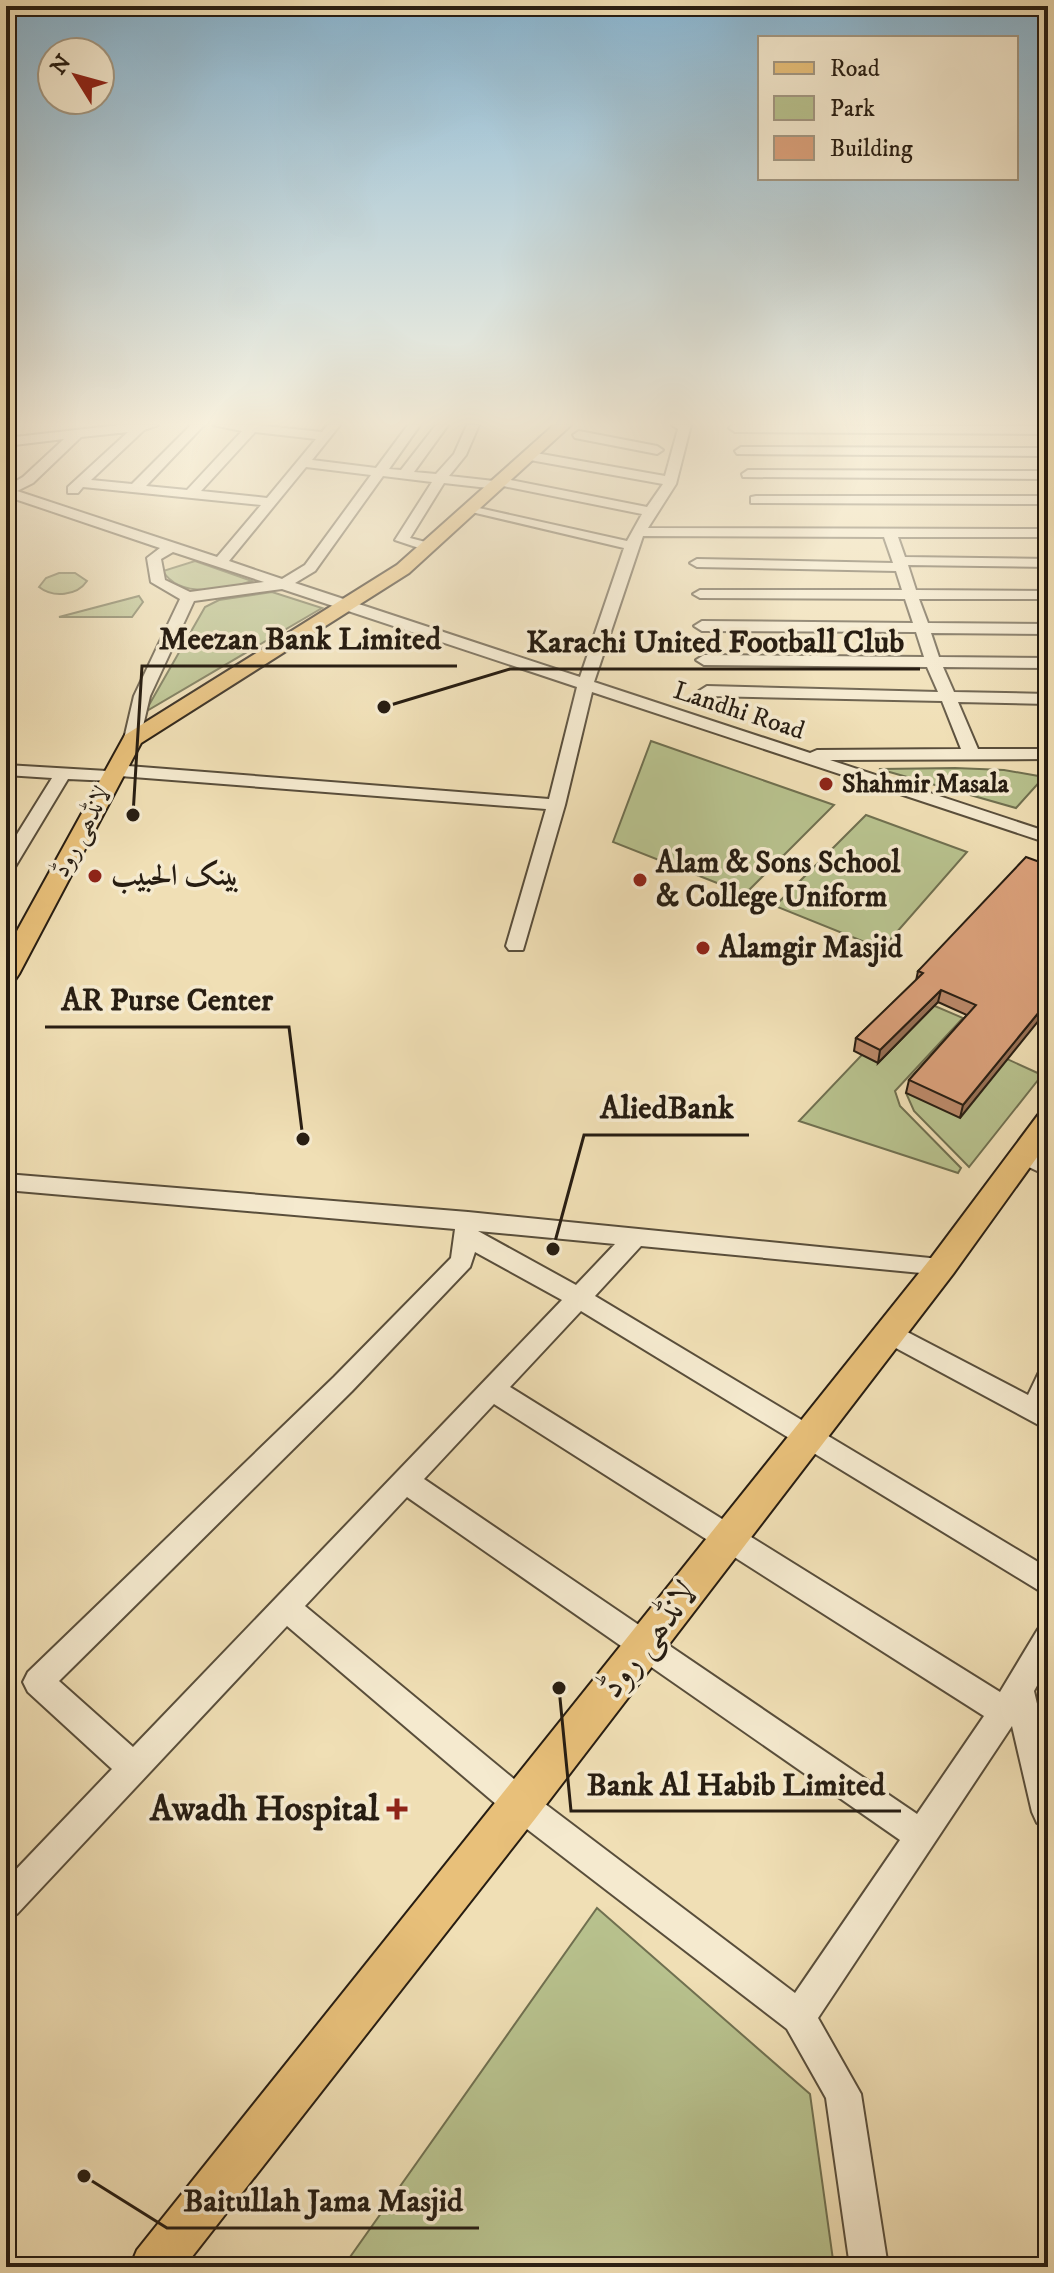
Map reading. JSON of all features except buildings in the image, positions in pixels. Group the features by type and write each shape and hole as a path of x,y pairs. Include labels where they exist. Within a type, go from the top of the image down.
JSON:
{"main road":[{"name":"لانڈھی روڈ","path":"6,974 132,739 348,606 403,569 446,531"},
{"name":"لانڈھی روڈ","path":"154,2267 521,1805 942,1266 1036,1162 1048,1122"}],"street":[{"name":"Landhi Road","path":"127,531 1048,838"},
{"path":"221,562 245,531"},
{"path":"172,546 154,558 158,582 188,597 284,584 310,568 336,531"},
{"path":"408,531 402,540 428,547"},
{"path":"600,531 636,537 699,531"},
{"path":"516,946 556,805 585,686 639,531"},
{"path":"875,531 897,531"},
{"path":"695,532 710,726"},
{"path":"890,533 934,663 971,753"},
{"path":"697,563 1048,563"},
{"path":"700,594 1048,595"},
{"path":"132,739 142,696 188,597"},
{"path":"703,643 922,629 1048,629"},
{"path":"703,643 934,663 1048,663"},
{"path":"707,691 1048,699"},
{"path":"800,756 1048,754"},
{"path":"6,770 114,773 556,805"},
{"path":"8,860 63,773"},
{"path":"6,1182 467,1228 635,1238 942,1266"},
{"path":"467,1228 1048,1583"},
{"path":"133,1768 38,1682 332,1395 462,1261 467,1228"},
{"path":"6,1903 635,1238"},
{"path":"890,1333 1041,1415 1048,1379"},
{"path":"492,1389 728,1538 1025,1711 1048,1812"},
{"path":"405,1481 921,1836"},
{"path":"285,1607 521,1805 799,2017 843,2094 869,2267"},
{"path":"799,2017 921,1836 1025,1711 1048,1638"}],"green space":[{"path":"195,561 252,581 217,589 192,589 170,580 163,571"},
{"path":"59,573 75,573 87,581 77,590 64,594 51,593 39,587 46,578"},
{"path":"272,592 322,608 145,712 205,607 219,600"},
{"path":"139,596 143,602 132,617 59,617"},
{"path":"651,741 834,805 745,894 613,842"},
{"path":"879,769 1004,770 1044,777 1016,808"},
{"path":"866,815 967,852 882,949 775,906"},
{"path":"916,998 963,1018 895,1091 900,1106 961,1168 958,1173 799,1121"},
{"path":"957,1036 1042,1075 969,1167 914,1111 906,1093"},
{"path":"597,1908 810,2094 834,2267 343,2267"}],"place":[{"name":"Karachi United Football Club","path":"384,707"},
{"name":"Shahmir Masala","path":"826,784"},
{"name":"Meezan Bank Limited","path":"133,815"},
{"name":"بينک الحبيب","path":"95,876"},
{"name":"Alam & Sons School & College Uniform","path":"640,880"},
{"name":"Alamgir Masjid","path":"703,948"},
{"name":"AR Purse Center","path":"303,1139"},
{"name":"AliedBank","path":"553,1249"},
{"name":"Bank Al Habib Limited","path":"559,1688"},
{"name":"Awadh Hospital","path":"397,1809"},
{"name":"Baitullah Jama Masjid","path":"84,2176"}]}
